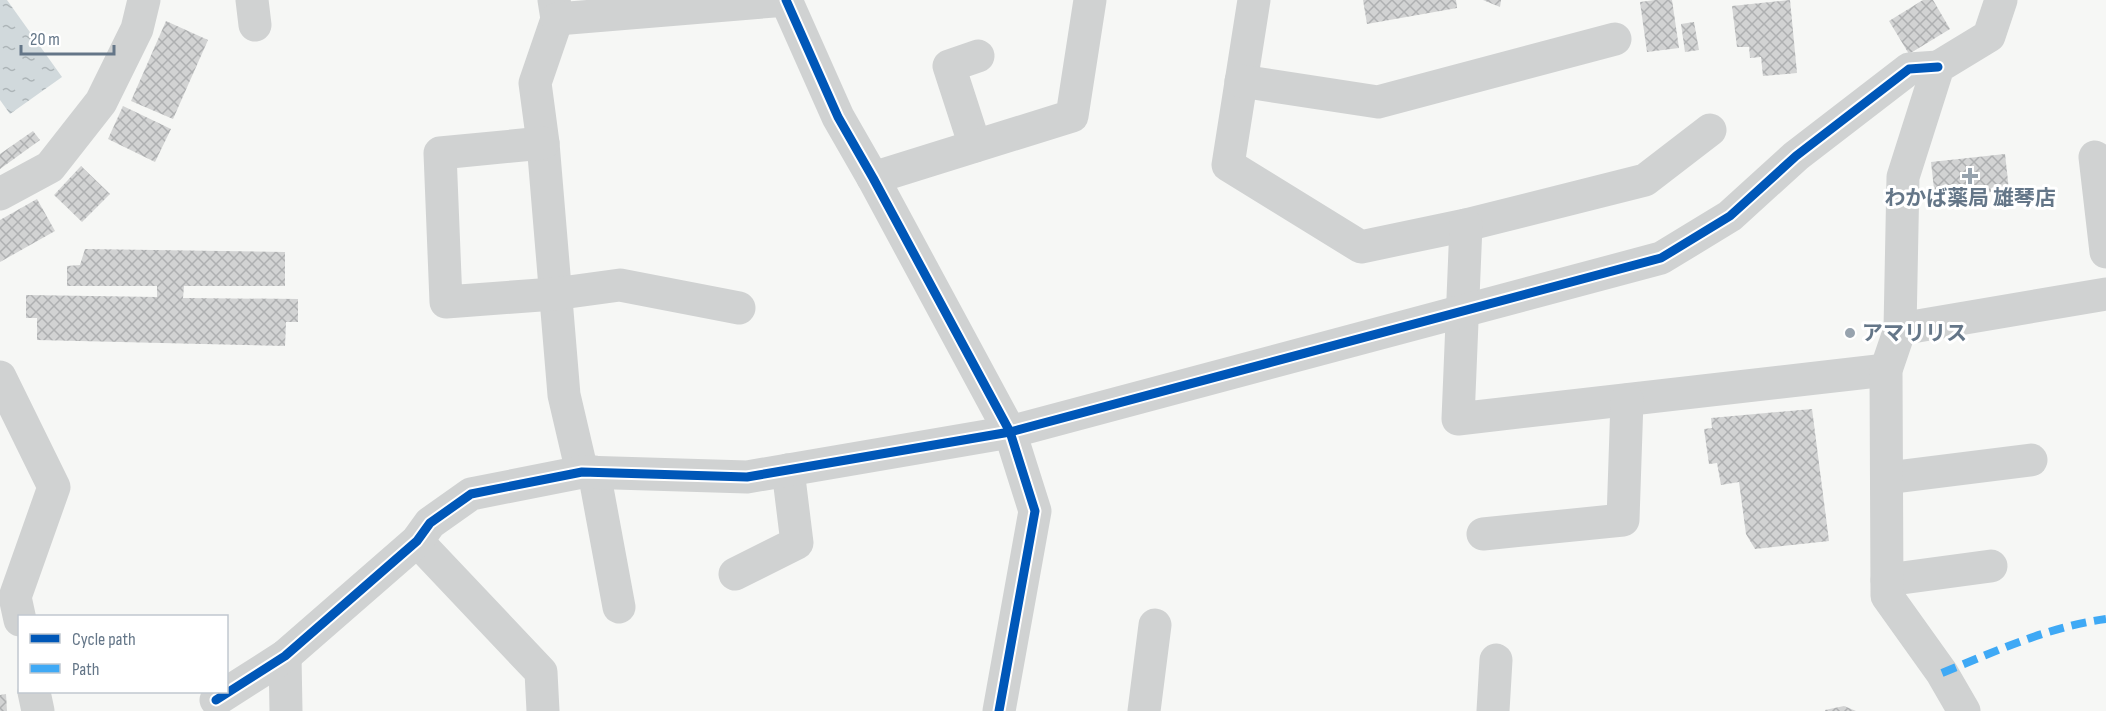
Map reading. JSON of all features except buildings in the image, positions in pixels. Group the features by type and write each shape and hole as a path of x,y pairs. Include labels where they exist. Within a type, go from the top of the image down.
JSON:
{"street":[{"path":"0,194 50,166 101,102 137,29 144,0"},
{"path":"619,607 588,472 564,395 543,143 535,83 556,9 786,0 838,117 1010,432 1035,511 999,711"},
{"path":"873,178 1072,116 1090,0"},
{"path":"1254,0 1228,165 1361,247 1466,225 1645,180 1710,130"},
{"path":"228,692 285,656 417,541 430,523 471,494 588,472 747,477 1010,432 1661,258 1730,216 1796,156 1909,69 1938,68 1989,36 2001,0"},
{"path":"1241,81 1378,102 1615,39"},
{"path":"975,146 948,66 978,56"},
{"path":"1938,68 1903,177 1900,329 1886,370 1887,596 1942,672 1964,711"},
{"path":"543,143 440,153 446,302 554,294 620,285 739,308"},
{"path":"2095,157 2106,252"},
{"path":"1466,225 1458,419 1886,370"},
{"path":"1900,329 2106,294"},
{"path":"0,377 54,487 15,597 19,615"},
{"path":"1483,534 1623,520 1627,400"},
{"path":"1887,478 2031,460"},
{"path":"735,574 797,543 788,470"},
{"path":"417,541 541,672 543,711"},
{"path":"1887,580 1990,566"},
{"path":"1144,711 1155,625"},
{"path":"285,656 286,711"},
{"path":"1493,711 1496,660"},
{"path":"34,693 38,711"},
{"path":"216,700 227,693"}],"water":[{"path":"0,0 7,0 62,77 10,114 0,100"}],"marked path":[{"path":"1942,673 2043,634 2106,619"}],"cycle path":[{"path":"786,0 838,117 1010,432 1035,511 999,711"},
{"path":"228,692 285,656 417,541 430,523 471,494 582,472 747,477 1010,432 1661,258 1730,216 1796,156 1909,69 1938,67"},
{"path":"216,700 227,693"}],"place":[{"name":"わかば薬局 雄琴店","path":"1970,176"},
{"name":"アマリリス","path":"1850,333"}]}
